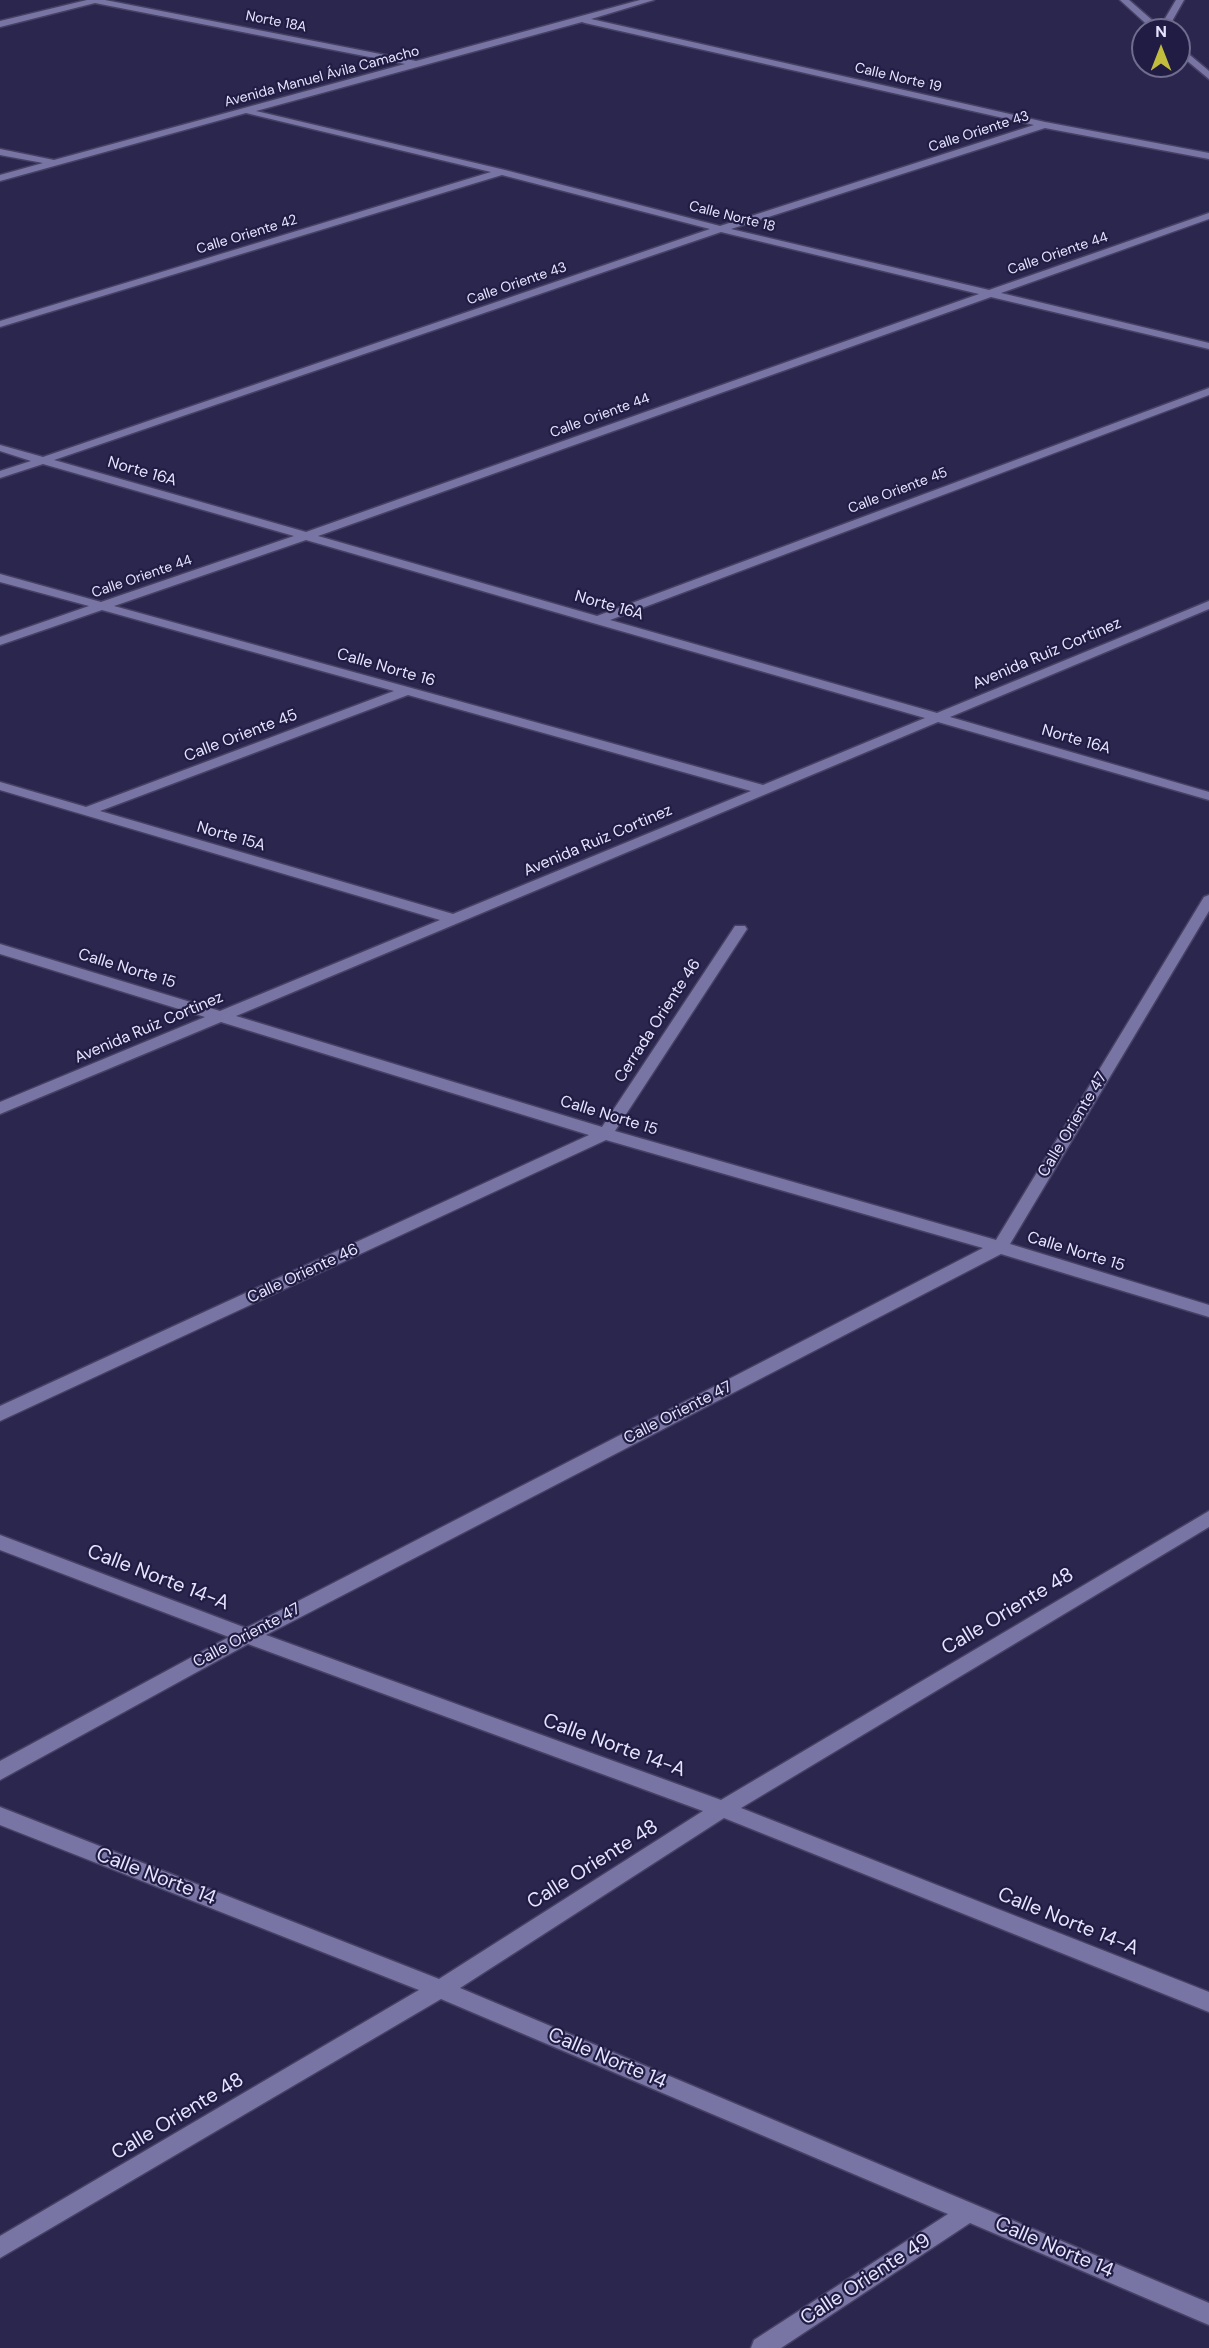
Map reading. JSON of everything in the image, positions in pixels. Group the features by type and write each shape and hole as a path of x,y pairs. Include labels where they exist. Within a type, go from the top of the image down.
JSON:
{"street":[{"path":"0,24 95,0"},
{"name":"Norte 18A","path":"95,0 419,64"},
{"name":"Avenida Manuel Ávila Camacho","path":"0,178 250,112 650,0"},
{"path":"1124,0 1144,18"},
{"path":"1170,18 1180,0"},
{"name":"Calle Norte 19","path":"582,19 1045,125 1209,156"},
{"path":"1191,60 1209,76"},
{"name":"Calle Norte 18","path":"250,112 502,172 720,229 1209,346"},
{"name":"Calle Oriente 43","path":"0,475 720,229 1045,125"},
{"path":"0,152 54,162"},
{"name":"Calle Oriente 42","path":"0,324 502,172"},
{"name":"Calle Oriente 44","path":"0,641 306,536 1209,216"},
{"name":"Calle Oriente 45","path":"597,620 1209,391"},
{"name":"Norte 16A","path":"0,448 1209,796"},
{"name":"Calle Norte 16","path":"0,578 764,790"},
{"name":"Avenida Ruiz Cortinez","path":"0,1108 1209,604"},
{"name":"Calle Oriente 45","path":"87,811 407,691"},
{"name":"Norte 15A","path":"0,786 454,919"},
{"name":"Calle Oriente 47","path":"0,1771 247,1636 1000,1247 1209,900"},
{"name":"Cerrada Oriente 46","path":"605,1134 740,928"},
{"name":"Calle Norte 15","path":"0,949 605,1134 1000,1247 1209,1311"},
{"name":"Calle Oriente 46","path":"0,1414 605,1134"},
{"name":"Calle Oriente 48","path":"0,2248 440,1989 723,1809 1209,1518"},
{"name":"Calle Norte 14-A","path":"0,1542 247,1636 723,1809 1209,2002"},
{"name":"Calle Norte 14","path":"0,1816 440,1989 1209,2314"},
{"name":"Calle Oriente 49","path":"762,2348 969,2212"}]}
